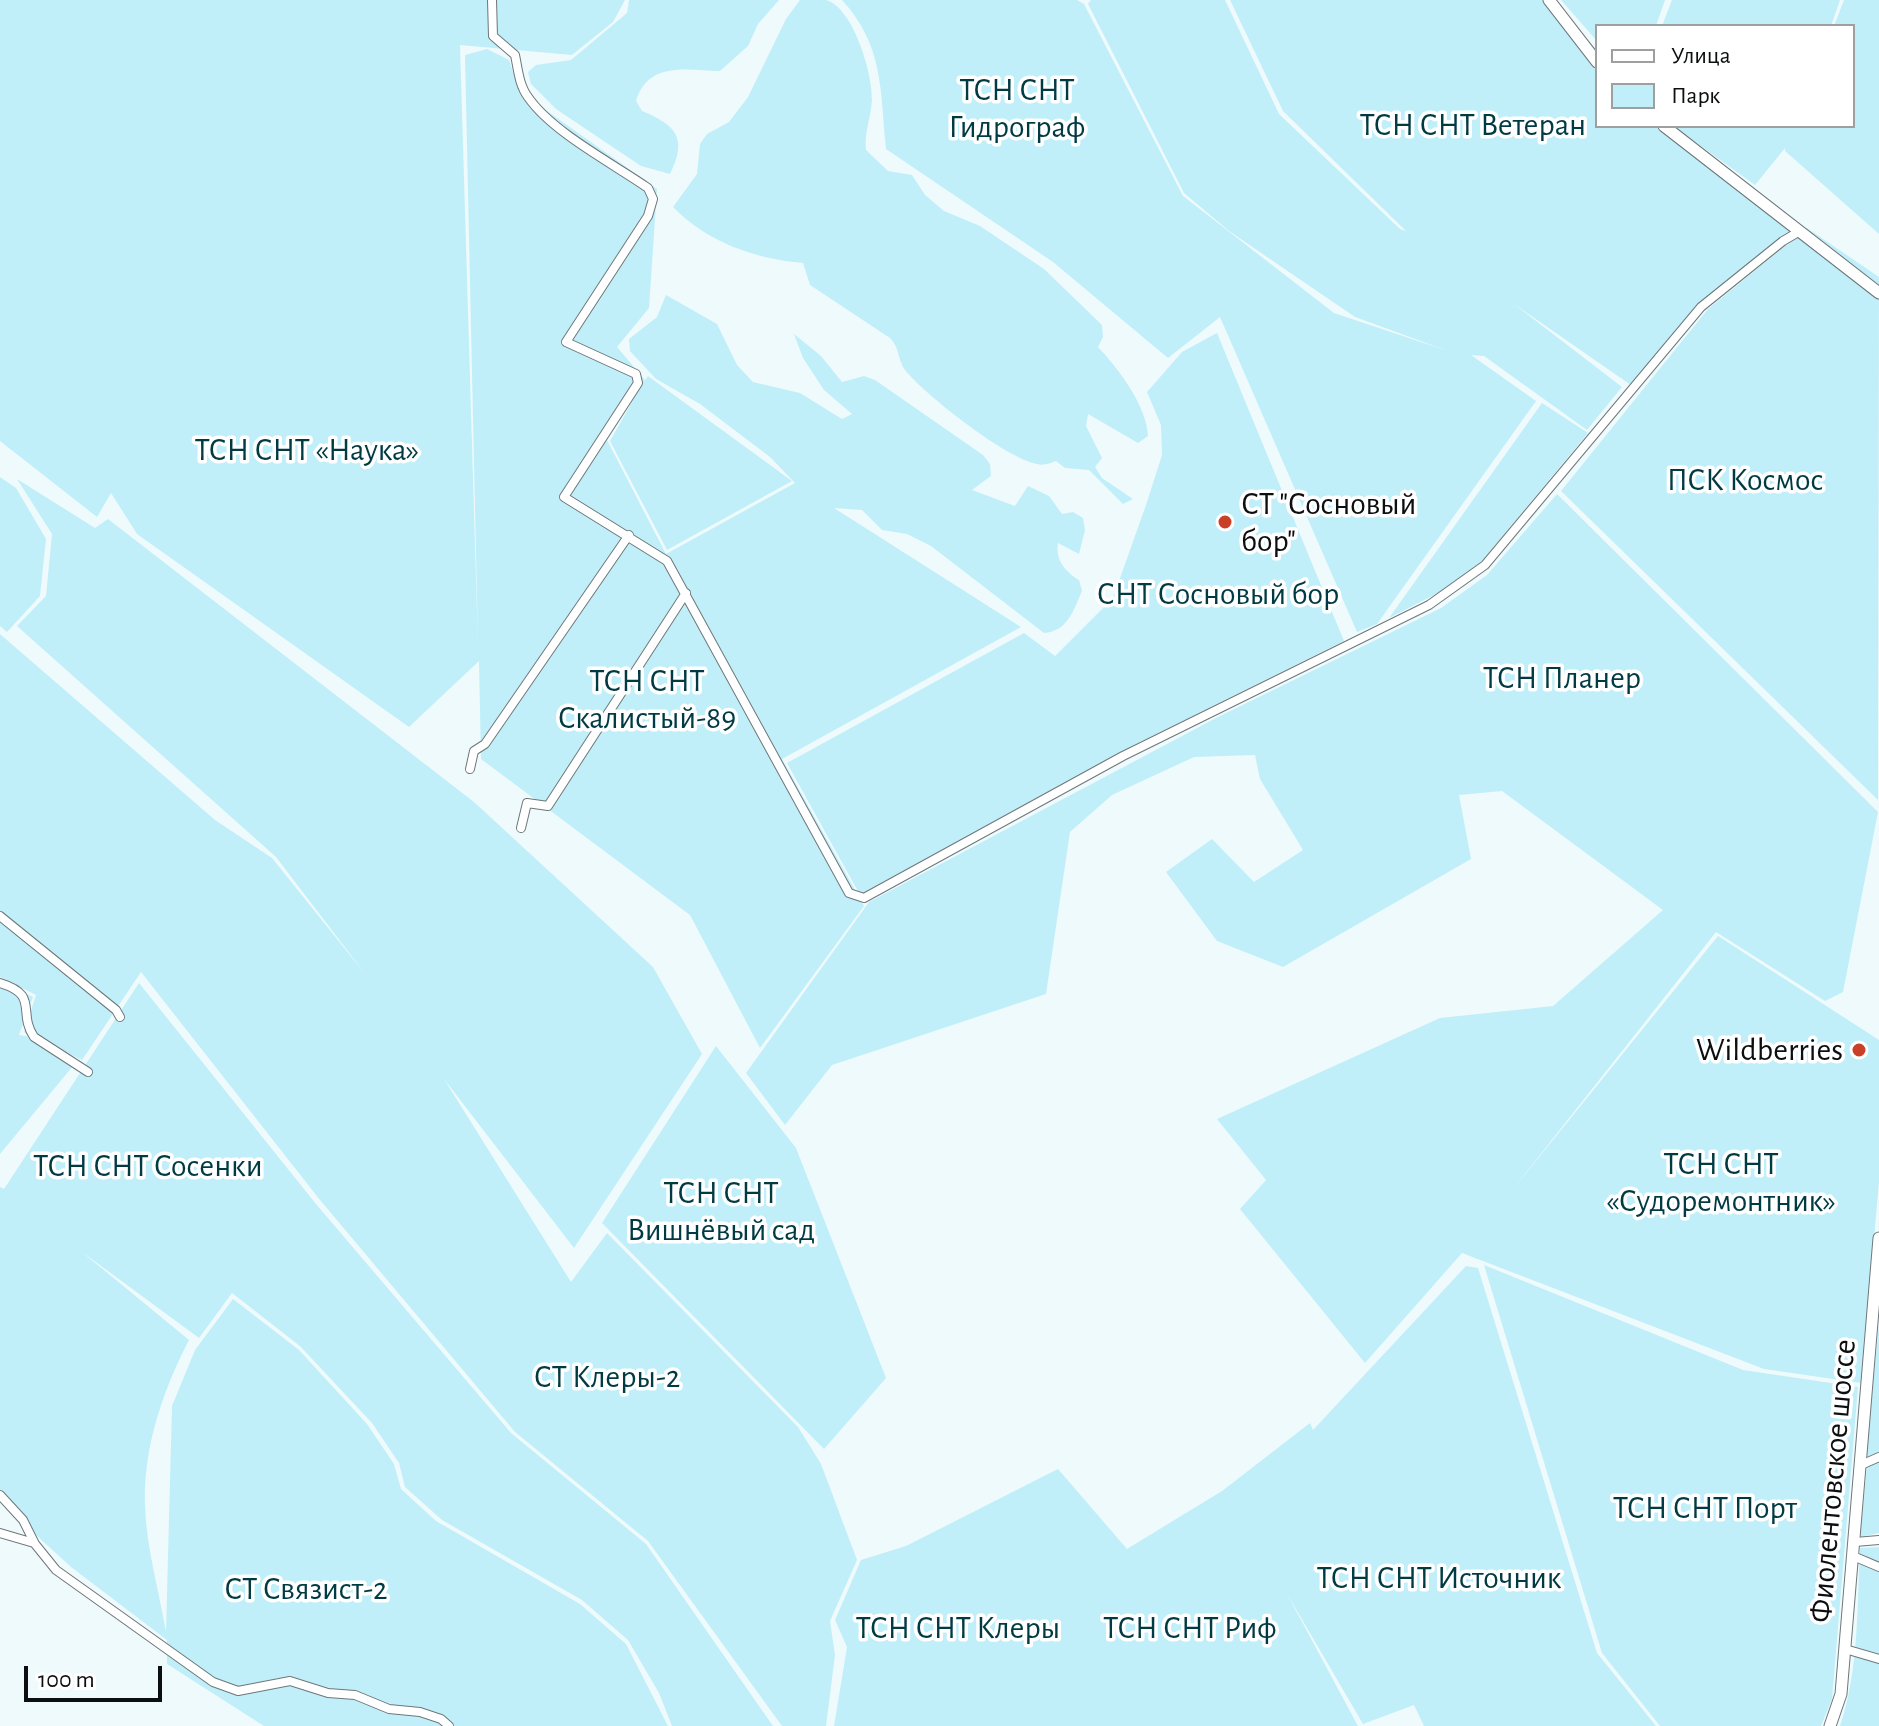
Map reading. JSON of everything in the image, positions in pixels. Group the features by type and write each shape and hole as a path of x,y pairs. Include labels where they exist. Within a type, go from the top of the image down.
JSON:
{"main road":[{"path":"1549,0 1595,59"},
{"path":"1667,128 1879,293"},
{"name":"Фиолентовское шоссе","path":"1830,1726 1841,1694 1879,1238"}],"street":[{"path":"492,0 493,36 515,55 519,78 528,97 552,122 648,188 653,199 648,216 566,342 636,374 638,383 564,497 667,561 849,893 864,898 1123,756 1429,605 1485,565 1701,307 1783,241 1800,231"},
{"path":"470,769 474,751 485,744 629,535"},
{"path":"521,828 527,803 548,806 686,593"},
{"path":"0,916 116,1010 120,1017"},
{"path":"0,983 14,987 23,996 34,1037 88,1072"},
{"path":"1861,1465 1879,1457"},
{"path":"0,1495 23,1520 35,1544 56,1570 213,1682 238,1691 290,1681 328,1693 355,1695 389,1709 420,1712 441,1719 449,1726"},
{"path":"0,1533 35,1544"},
{"path":"1855,1542 1879,1540"},
{"path":"1853,1556 1879,1567"},
{"path":"1845,1649 1879,1659"}],"green space":[{"path":"0,0 625,0 613,22 572,55 460,45 478,645 465,55 487,49 509,60 519,91 657,189 649,308 617,347 645,380 648,376 792,481 667,550 610,441 636,395 607,440 666,554 795,483 770,457 700,404 656,379 630,351 629,339 657,317 666,295 717,324 737,365 753,382 800,393 842,419 852,414 824,390 803,358 794,334 821,356 842,382 864,376 875,380 983,455 990,464 991,476 972,490 1015,506 1028,486 1049,496 1062,514 1073,512 1083,518 1085,530 1079,554 1058,543 1057,549 1062,564 1079,580 1082,591 1064,624 1044,633 931,546 907,534 882,530 862,510 834,508 1021,627 782,759 864,906 760,1048 690,915 481,759 479,661 409,727 137,534 111,493 97,517 0,441"},
{"path":"629,0 779,0 758,24 748,46 720,71 670,71 649,79 642,88 636,101 642,111 663,122 676,134 678,151 670,174 641,166 556,109 531,84 528,72 536,65 571,60 627,13"},
{"path":"800,0 826,0 836,5 860,43 869,74 872,100 866,150 888,171 912,175 925,195 944,211 980,226 1044,269 1102,325 1103,337 1098,347 1137,400 1148,436 1138,443 1088,414 1086,426 1102,458 1095,467 1102,478 1133,499 1123,504 1089,470 1065,468 1056,461 1037,464 987,439 915,381 902,366 890,338 810,285 803,263 733,247 701,230 673,207 697,174 700,144 707,134 729,122 748,97 786,19"},
{"path":"842,0 1077,0 1084,4 1183,196 1334,313 1448,351 1355,317 1229,231 1184,193 1088,4 1091,0 1225,0 1279,114 1400,229 1406,231 1283,111 1230,0 1550,0 1595,48 1595,128 1674,128 1803,227 1703,309 1638,390 1514,304 1622,387 1587,430 1484,356 1471,355 1536,401 1377,624 1357,632 1220,317 1168,358 1053,262 886,149 878,70 866,34"},
{"path":"1561,0 1665,0 1657,24 1595,24 1595,39"},
{"path":"1672,0 1840,0 1832,24 1663,24"},
{"path":"1844,0 1879,0 1879,234 1785,148 1755,185 1676,128 1855,128 1855,24 1835,24"},
{"name":"ПСК Космос","path":"1807,228 1879,277 1878,800 1561,491 1708,309"},
{"name":"СНТ Сосновый бор","path":"1217,333 1344,641 1134,745 860,895 787,763 1024,633 1055,656 1113,598 1162,455 1161,425 1147,392 1182,352"},
{"path":"1542,403 1588,433 1481,562 1442,591 1389,618"},
{"path":"0,477 16,488 46,539 40,596 7,632 0,626"},
{"name":"СТ Клеры-2","path":"17,479 95,528 108,519 474,802 653,967 702,1054 574,1248 444,1079 571,1282 607,1233 798,1427 821,1464 857,1560 830,1621 835,1655 826,1726 782,1726 648,1541 515,1432 320,1200 141,972 82,1060 24,1032 36,995 0,977 0,634 215,820 272,858 366,975 276,857 17,626 46,596 52,534"},
{"name":"ТСН Планер","path":"1557,494 1878,812 1843,992 1825,1001 1716,932 1510,1193 1718,936 1879,1040 1879,1182 1861,1383 1764,1369 1462,1253 1365,1363 1240,1209 1266,1180 1217,1119 1440,1018 1553,1006 1663,910 1502,791 1459,795 1471,859 1283,967 1217,941 1166,872 1212,839 1254,882 1303,850 1260,779 1255,755 1194,757 1112,795 1070,832 1046,994 832,1065 785,1125 746,1073 869,902 1216,718 1441,608 1487,575"},
{"path":"0,981 33,997 19,1035 31,1037 73,1066 0,1154"},
{"path":"139,983 316,1204 511,1433 646,1544 773,1726 672,1726 659,1693 628,1640 582,1600 442,1520 405,1487 399,1463 372,1423 300,1346 232,1293 199,1338 82,1252 189,1340 156,1420 145,1484 148,1536 166,1632 172,1406 195,1350 233,1299 299,1350 367,1424 394,1464 401,1489 436,1521 580,1604 626,1644 668,1726 264,1726 167,1664 167,1640 71,1567 0,1502 0,1187 4,1189"},
{"name":"ТСН СНТ Вишнёвый сад","path":"716,1046 796,1148 886,1378 824,1449 602,1223"},
{"name":"ТСН СНТ Порт","path":"1484,1265 1743,1370 1858,1387 1832,1699 1821,1726 1660,1726 1602,1653"},
{"path":"1466,1266 1478,1268 1597,1653 1656,1726 1424,1726 1414,1705 1363,1724 1286,1592 1358,1726 834,1726 847,1647 835,1620 861,1560 906,1546 1058,1469 1127,1549 1222,1491 1310,1423 1313,1430"},
{"path":"1879,1325 1879,1455 1865,1461"},
{"path":"1879,1460 1879,1533 1860,1537 1867,1465"},
{"path":"1879,1547 1879,1726 1840,1726 1854,1661 1860,1548"}],"place":[{"name":"СТ \"Сосновый бор\"","path":"1225,522"},
{"name":"Wildberries","path":"1859,1050"}],"park label":[{"name":"ТСН СНТ Гидрограф","path":"1017,108"},
{"name":"ТСН СНТ Ветеран","path":"1473,125"},
{"name":"ТСН СНТ «Наука»","path":"307,450"},
{"name":"ТСН СНТ Скалистый-89","path":"647,700"},
{"name":"ТСН СНТ Сосенки","path":"148,1166"},
{"name":"ТСН СНТ «Судоремонтник»","path":"1721,1182"},
{"name":"ТСН СНТ Источник","path":"1439,1578"},
{"name":"СТ Связист-2","path":"306,1589"},
{"name":"ТСН СНТ Клеры","path":"958,1628"},
{"name":"ТСН СНТ Риф","path":"1190,1628"}]}
